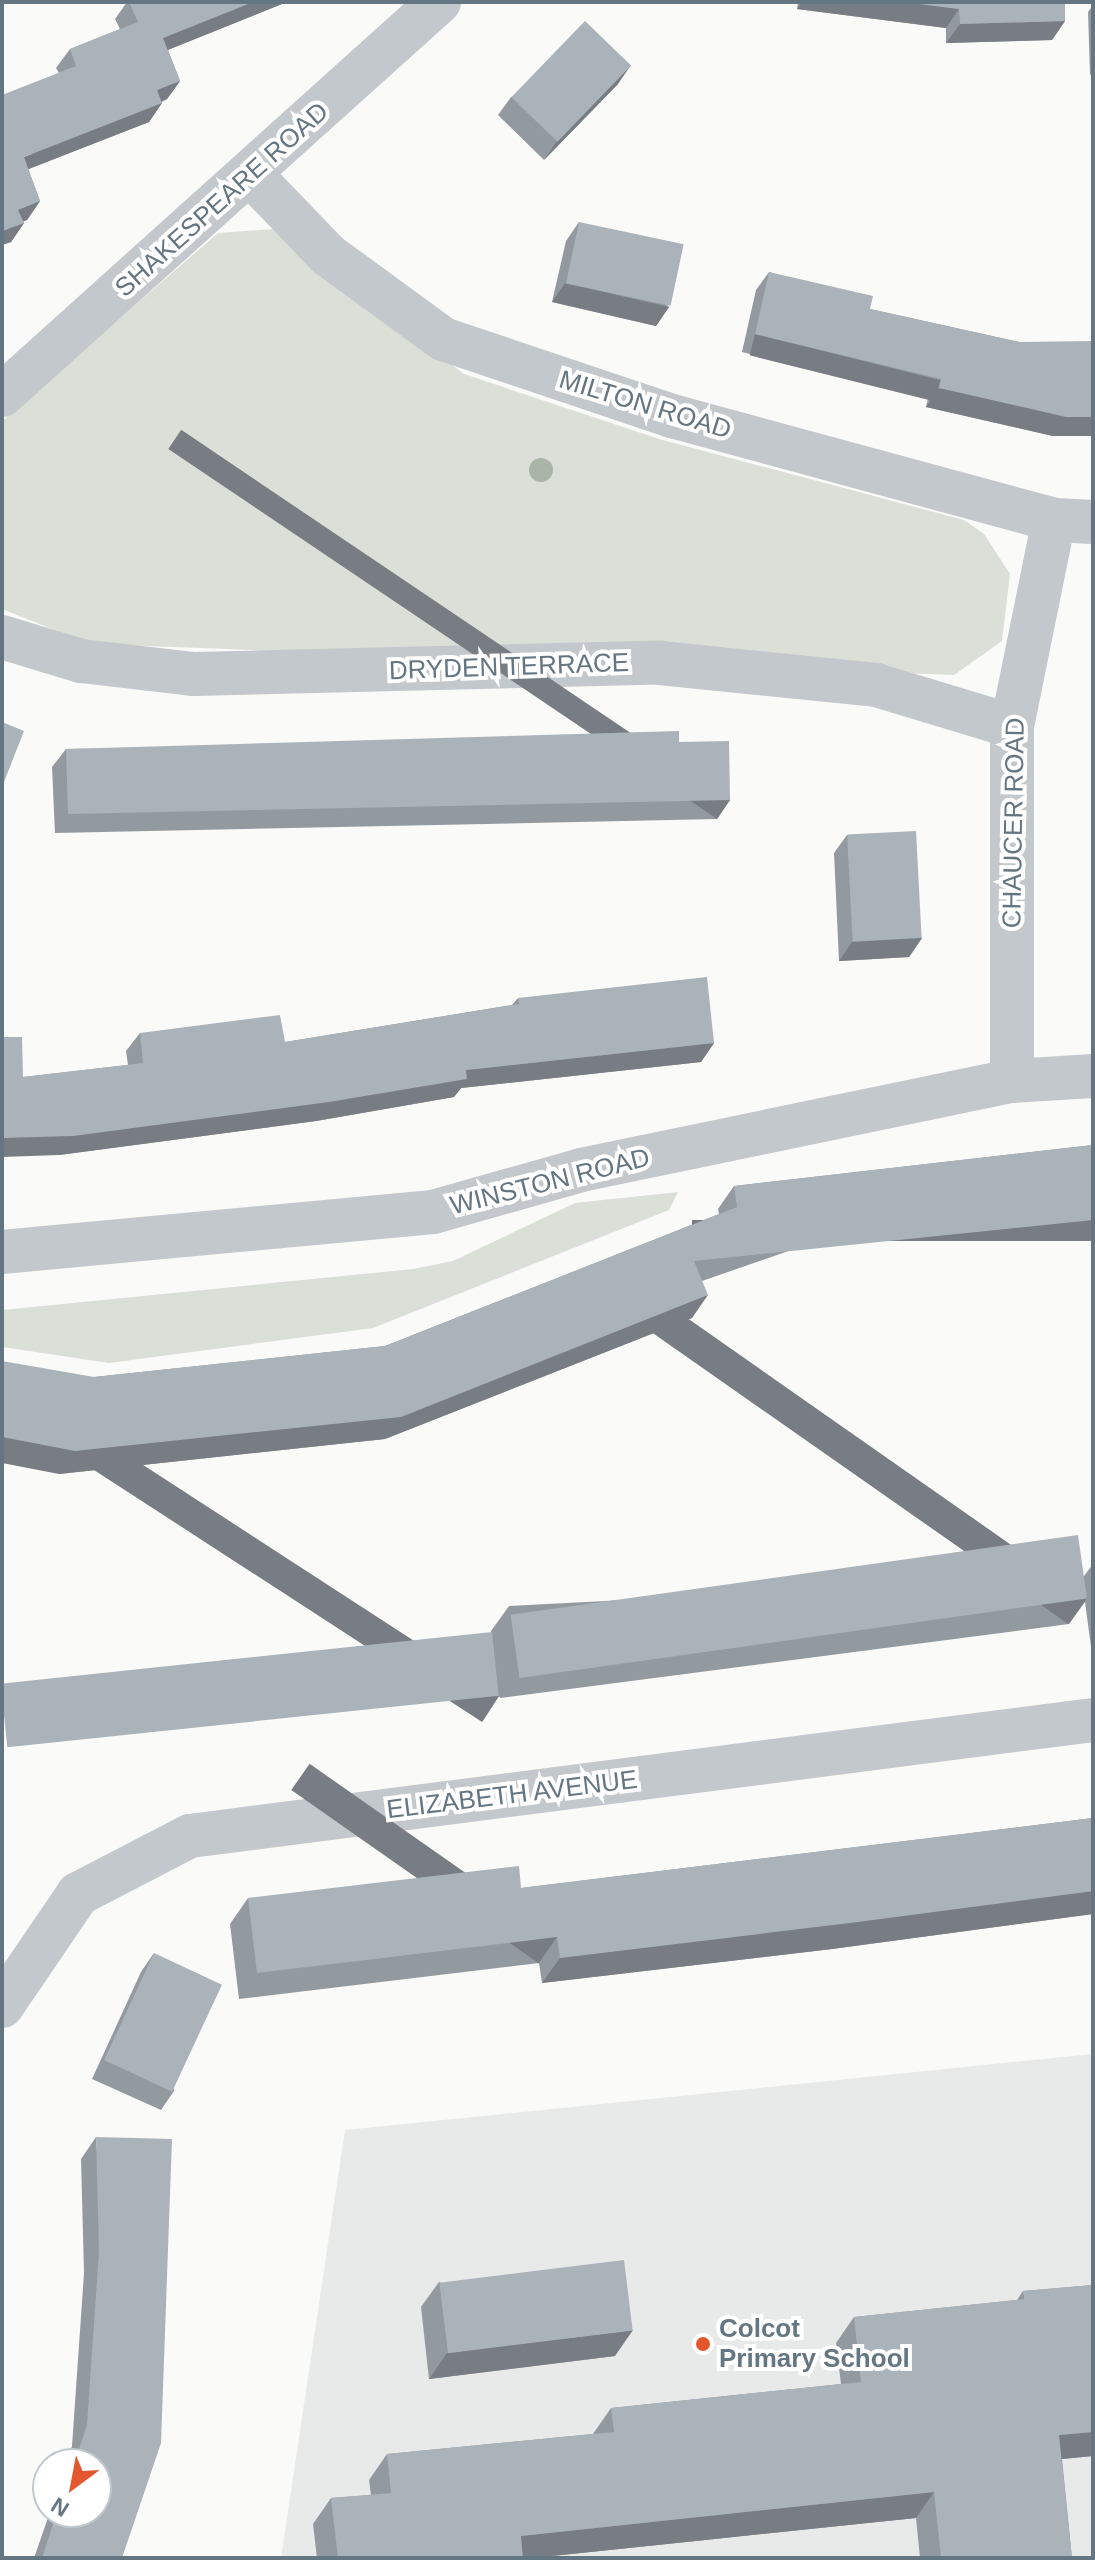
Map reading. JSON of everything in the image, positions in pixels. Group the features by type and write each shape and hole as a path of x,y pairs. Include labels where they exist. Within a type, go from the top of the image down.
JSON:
{"street":[{"name":"SHAKESPEARE ROAD","path":"2,395 252,176 439,2"},
{"name":"MILTON ROAD","path":"252,176 328,255 443,339 672,416 1073,521"},
{"name":"CHAUCER ROAD","path":"1012,1081 1012,726 1073,521"},
{"name":"DRYDEN TERRACE","path":"2,637 81,661 194,674 660,663 876,685 1012,726"},
{"name":"WINSTON ROAD","path":"2,1252 433,1212 581,1170 1012,1081 1093,1076"},
{"name":"ELIZABETH AVENUE","path":"2,2006 78,1894 190,1836 1093,1720"}],"shaded area":[{"path":"274,229 464,374 659,439 964,520 984,534 1010,574 1002,641 954,675 90,644 2,609 2,421 218,233"},
{"path":"678,1192 669,1210 373,1328 109,1363 2,1347 2,1310 413,1269 453,1261 575,1203"},
{"name":"Colcot Primary School","path":"1093,2054 1093,2558 281,2558 345,2130"}],"building":[{"path":"129,2 253,2 163,38 180,81 157,90 162,103 24,157 40,201 18,210 24,223 2,231 2,95 76,66 70,49 138,22"},
{"path":"904,2 1065,2 1065,21 960,24 959,9"},
{"path":"585,21 631,65 557,142 511,97"},
{"path":"579,222 684,244 671,306 566,284"},
{"path":"769,272 873,296 870,309 1019,342 1093,341 1093,417 1066,417 939,388 941,379 755,334"},
{"path":"2,722 24,731 2,787"},
{"path":"679,731 679,742 729,741 730,800 68,814 66,749"},
{"path":"916,831 922,938 853,941 847,835"},
{"path":"707,977 714,1043 466,1070 467,1079 329,1102 73,1136 2,1138 2,1037 22,1037 23,1077 143,1063 140,1033 280,1015 285,1042 519,1004 518,998"},
{"path":"1093,1145 1093,1220 694,1261 708,1295 401,1417 75,1451 2,1437 2,1361 94,1377 385,1346 737,1207 734,1186"},
{"path":"1078,1535 1087,1598 519,1678 511,1615"},
{"path":"492,1632 499,1696 7,1747 2,1684"},
{"path":"1093,1818 1093,1891 560,1958 557,1937 257,1973 248,1898 519,1866 521,1888"},
{"path":"154,1953 222,1985 172,2092 104,2060"},
{"path":"96,2137 172,2139 161,2443 122,2558 42,2558 52,2528 112,2528 112,2448 79,2448 87,2425 99,2251"},
{"path":"624,2260 633,2330 448,2353 439,2283"},
{"path":"1093,2285 1093,2432 1059,2435 1072,2558 941,2558 934,2492 521,2536 523,2558 338,2558 331,2498 391,2493 387,2454 614,2432 611,2408 861,2382 854,2317 1024,2299 1023,2291"}],"place":[{"name":"Colcot Primary School","path":"703,2344"}]}
